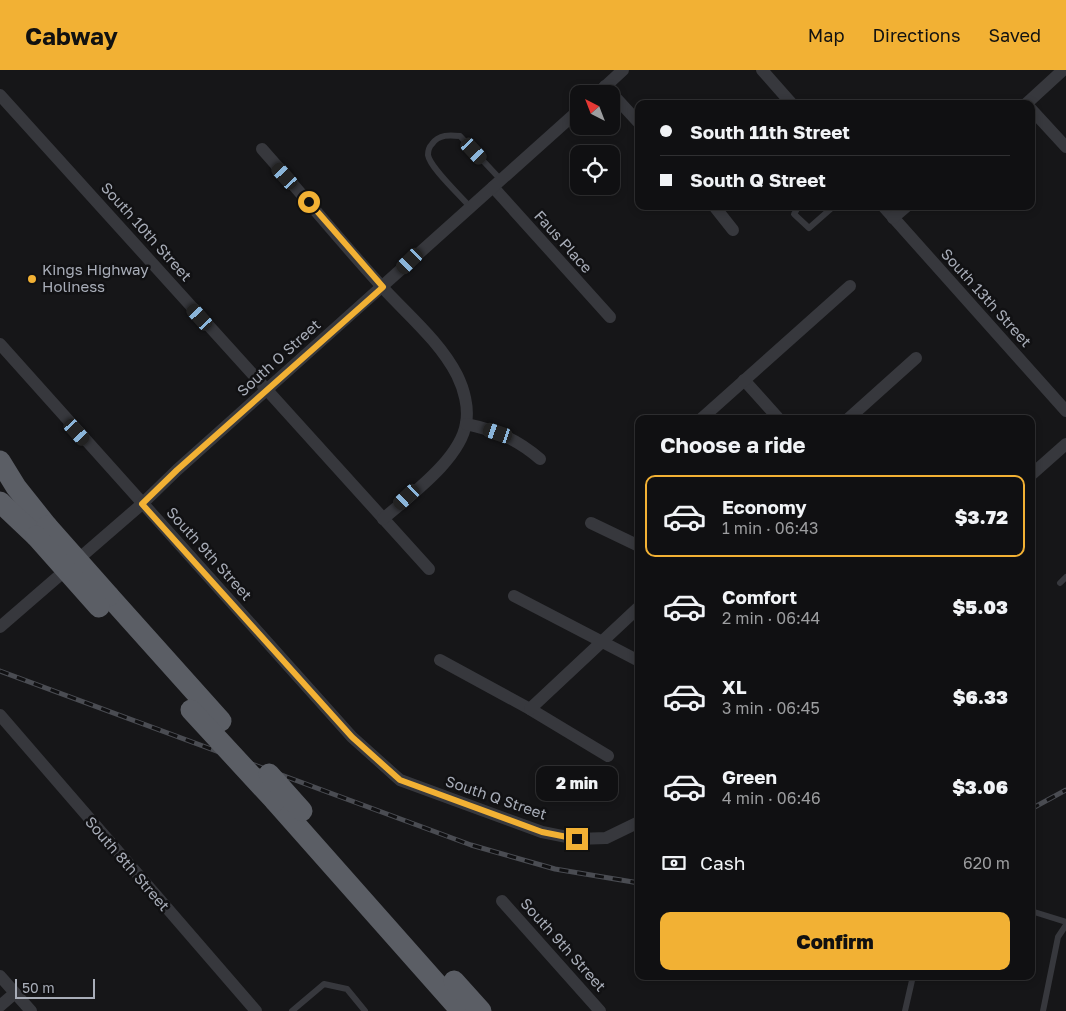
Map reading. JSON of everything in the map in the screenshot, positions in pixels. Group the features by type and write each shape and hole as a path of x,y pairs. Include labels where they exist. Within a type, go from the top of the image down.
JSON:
{"highway":[{"path":"0,461 42,531 104,602 191,710 461,1011"},
{"path":"0,502 42,531"},
{"path":"104,602 221,721 481,1011"}],"street":[{"path":"606,85 623,70"},
{"path":"762,70 788,100"},
{"path":"1030,100 1063,70"},
{"name":"South 10th Street","path":"0,95 428,568"},
{"path":"620,106 635,120"},
{"path":"1035,113 1066,147"},
{"name":"South O Street","path":"1,622 142,504 177,470 570,118"},
{"path":"262,149 383,287 435,343 458,376 467,409 466,424 454,449 444,464 383,519"},
{"name":"Faus Place","path":"497,184 610,318"},
{"path":"717,210 733,230"},
{"name":"South 13th Street","path":"886,210 1066,410"},
{"path":"893,218 902,210"},
{"path":"705,415 850,286"},
{"name":"South 9th Street","path":"0,344 352,737 400,780"},
{"path":"852,415 916,358"},
{"path":"744,380 775,415"},
{"path":"466,424 511,437 540,459"},
{"path":"1035,471 1066,444"},
{"path":"591,523 635,544"},
{"path":"514,596 635,659"},
{"path":"530,709 635,611"},
{"path":"440,660 530,709 608,756"},
{"name":"South 8th Street","path":"0,715 256,1011"},
{"name":"South Q Street","path":"400,780 542,832 577,839 606,838 635,824"},
{"name":"South 9th Street","path":"502,901 600,1011"},
{"path":"0,976 31,1011"},
{"path":"0,1006 15,993"}],"lane":[{"path":"470,207 433,165 428,155 429,147 435,139 448,135 460,136 497,184"},
{"path":"796,210 794,214 808,228 829,210"},
{"path":"1060,583 1066,577"},
{"path":"1035,913 1066,923 1058,937 1043,1011"},
{"path":"905,1011 912,980"},
{"path":"292,1011 324,984 347,989 365,1011"}],"railway":[{"path":"0,671 471,845 555,869 635,882"},
{"path":"1035,807 1066,790"}],"place":[{"name":"Kings Highway Holiness","path":"32,279"}],"route":[{"path":"309,202 383,287 177,470 142,504 352,737 400,780 431,793 542,832 577,839"}]}
